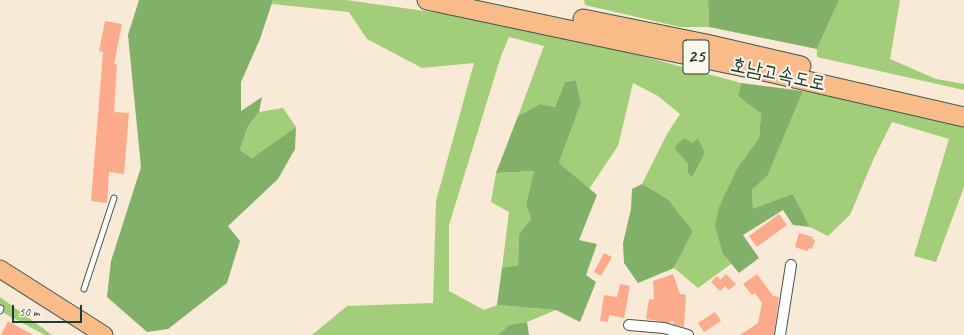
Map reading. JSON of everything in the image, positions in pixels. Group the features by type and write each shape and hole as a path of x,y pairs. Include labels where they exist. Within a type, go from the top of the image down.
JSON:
{"highway":[{"name":"호남고속도로","path":"427,0 761,70 964,117"},
{"name":"호남고속도로","path":"486,0 706,44 964,105"}],"main road":[{"path":"0,269 104,335"},
{"path":"0,283 82,335"}],"street":[{"path":"780,335 791,265"},
{"path":"629,325 664,328 688,335"}],"lane":[{"path":"84,289 114,198"}],"green space":[{"path":"139,0 273,0 260,39 241,82 241,111 262,97 259,112 248,126 240,150 252,158 296,127 295,149 278,179 228,226 240,241 227,283 168,329 147,332 107,297 111,261 141,167 128,35"},
{"path":"273,0 346,0 475,18 602,45 741,83 738,96 761,114 759,138 738,167 723,254 731,264 698,288 674,268 693,231 668,199 642,184 667,134 680,114 658,96 633,83 618,146 589,189 559,163 581,103 576,80 565,82 555,107 540,104 518,116 544,46 509,37 501,56 449,225 449,291 484,310 497,305 556,310 527,322 509,325 498,335 312,335 347,306 433,303 436,201 474,63 422,68 367,39 349,12 272,4","holes":["705,153 688,173 688,164 681,156"]},
{"path":"584,0 708,0 709,27 680,27 585,5"},
{"path":"708,0 839,0 817,49 709,27"},
{"path":"839,0 900,0 890,59 936,79 964,84 964,90 817,57 817,49"},
{"path":"576,80 581,103 559,163 597,195 579,240 597,244 586,275 596,282 580,322 556,310 497,305 502,268 518,265 519,234 531,219 526,205 534,171 496,173 518,116 540,104 555,107 565,82"},
{"path":"741,83 803,91 768,175 752,190 753,209 793,194 810,227 793,225 783,210 743,235 759,258 739,273 723,254 715,226 719,207 738,167 759,138 761,114 738,96"},
{"path":"803,91 862,102 964,126 964,187 936,262 914,256 949,139 892,122 874,158 850,215 828,236 810,227 793,194 753,210 752,190 768,175"},
{"path":"283,108 296,127 252,158 240,150 248,126 259,112"},
{"path":"685,138 692,143 698,139 705,153 692,177 688,173 688,164 675,149 676,145"},
{"path":"534,171 526,205 531,219 519,234 518,265 502,268 509,212 491,202 496,173"},
{"path":"642,184 668,199 693,231 674,268 638,283 624,263 623,243 631,209 632,189"},
{"path":"0,297 52,335 45,335 0,311"},
{"path":"527,322 529,335 498,335 509,325"}],"building":[{"path":"105,21 122,24 114,64 117,64 114,112 129,113 124,174 109,172 107,203 91,201 103,52 99,51"},
{"path":"779,214 787,225 757,247 749,236"},
{"path":"799,233 813,237 812,239 815,240 812,249 808,248 808,251 795,247"},
{"path":"604,253 612,257 601,276 594,272"},
{"path":"673,274 680,294 686,295 684,327 673,324 674,321 669,323 646,319 649,299 654,300 653,281"},
{"path":"726,274 736,284 729,290 725,286 720,291 711,282 717,276 720,280"},
{"path":"757,274 773,296 779,297 774,335 740,335 758,323 762,303 755,293 752,295 743,284"},
{"path":"620,284 630,286 624,318 609,315 608,322 600,321 604,295 617,297"},
{"path":"715,312 721,321 704,332 698,323"},
{"path":"8,321 33,335 1,335"}]}
